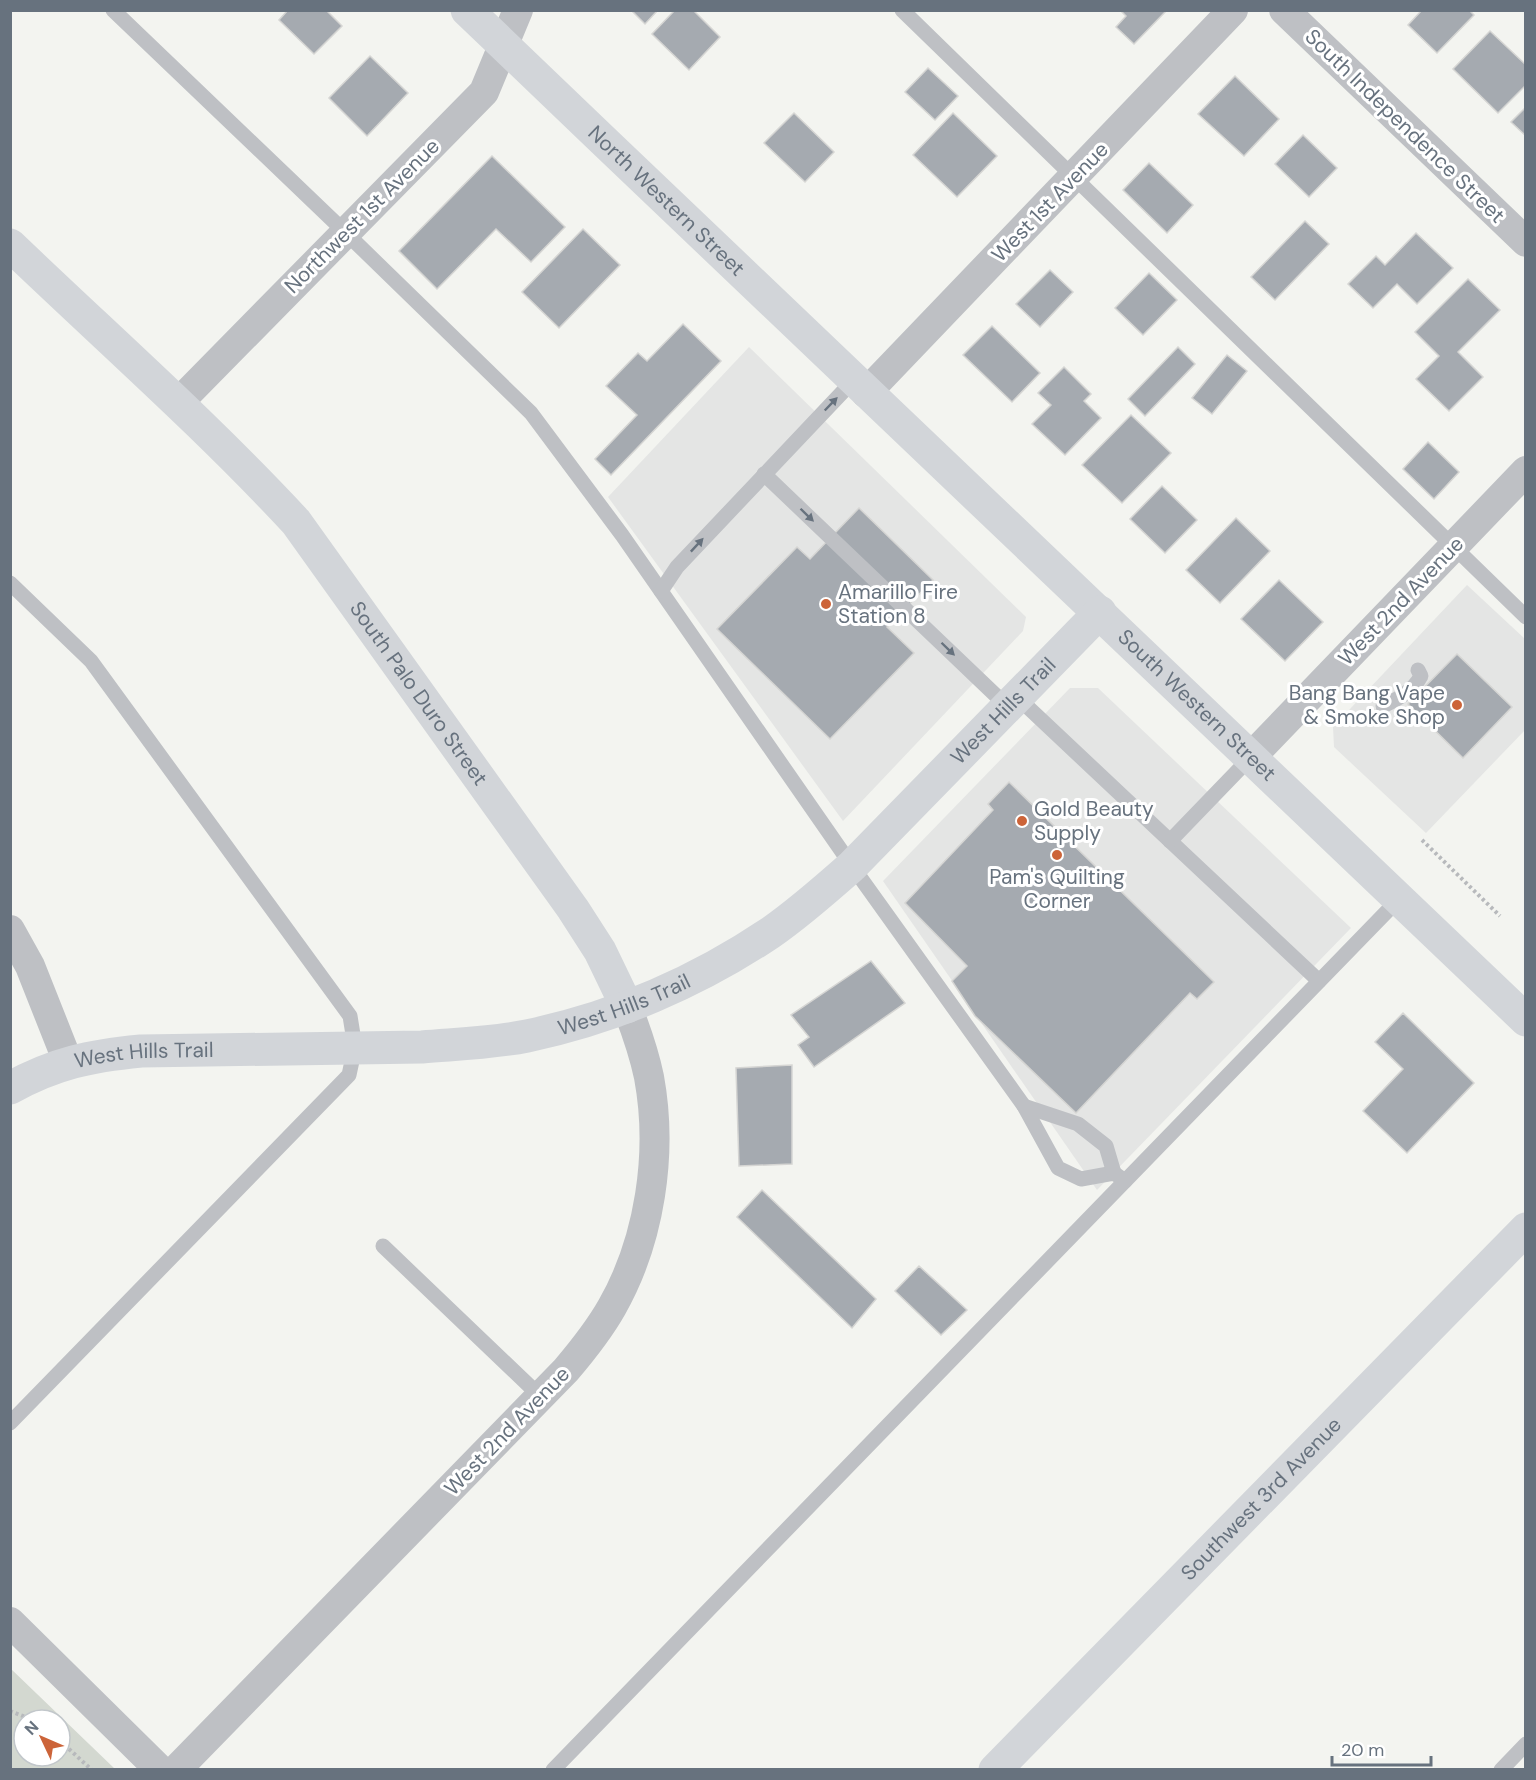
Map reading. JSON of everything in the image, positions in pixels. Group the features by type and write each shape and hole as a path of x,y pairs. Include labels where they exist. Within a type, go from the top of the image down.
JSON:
{"street":[{"name":"North Western Street","path":"467,10 860,387"},
{"name":"Northwest 1st Avenue","path":"178,403 484,92 518,10"},
{"name":"West 1st Avenue","path":"860,387 1074,176 1233,10"},
{"name":"South Independence Street","path":"1284,10 1526,243"},
{"name":"South Palo Duro Street","path":"10,245 178,403 296,522 573,909 600,951 627,1007"},
{"name":"South Western Street","path":"860,387 1100,612 1526,1020"},
{"name":"West 2nd Avenue","path":"1251,757 1526,471"},
{"name":"West Hills Trail","path":"10,1088 32,1076 68,1062 104,1054 141,1051 422,1047 525,1036 572,1025 627,1007 723,962 772,932 852,866 1100,612"},
{"path":"10,930 30,966 68,1062"},
{"name":"West 2nd Avenue","path":"176,1770 541,1397 573,1362 612,1307 630,1272 650,1194 653,1154 653,1115 649,1077 640,1042 627,1007"},
{"name":"Southwest 3rd Avenue","path":"995,1770 1526,1230"},
{"path":"10,1622 160,1770"}],"lane":[{"path":"114,10 531,412 661,591 852,866 1024,1106 1058,1168 1081,1179 1120,1177"},
{"path":"902,10 1526,617"},
{"path":"661,591 676,567 764,474 860,387"},
{"path":"764,474 1012,702 1170,841 1319,981"},
{"path":"10,583 91,661 350,1016 355,1047 350,1075 10,1423"},
{"path":"1383,706 1400,698 1418,681 1421,676 1418,670"},
{"path":"1170,841 1251,757"},
{"path":"553,1770 1120,1177 1399,899"},
{"path":"1024,1106 1078,1124 1106,1146 1120,1177"},
{"path":"383,1246 541,1397"},
{"path":"1501,1770 1526,1744"}],"path":[{"path":"1422,840 1500,916"},
{"path":"72,1752 92,1770"}],"shaded area":[{"path":"749,347 1026,617 1023,631 843,821 608,497"},
{"path":"1467,585 1525,639 1525,730 1426,833 1334,747 1333,727"},
{"path":"1070,688 1098,688 1351,928 1097,1190 883,881"},
{"path":"10,1668 52,1708 12,1708 12,1768 72,1768 72,1728 115,1769 11,1769"}],"building":[{"path":"288,10 326,10 342,26 314,54 279,20"},
{"path":"631,10 658,10 645,24"},
{"path":"675,10 693,10 720,37 689,70 652,34"},
{"path":"1120,10 1167,10 1134,44 1116,27 1126,16"},
{"path":"1422,10 1469,10 1474,15 1437,53 1408,25"},
{"path":"1490,31 1526,65 1526,85 1498,113 1453,69"},
{"path":"370,56 408,93 367,136 329,98"},
{"path":"928,68 958,96 935,120 905,92"},
{"path":"1235,76 1279,119 1244,156 1198,114"},
{"path":"1526,107 1526,136 1511,122"},
{"path":"794,113 834,152 805,182 764,143"},
{"path":"953,113 997,156 957,197 913,155"},
{"path":"1303,135 1337,168 1309,197 1275,164"},
{"path":"492,156 565,227 531,262 496,229 437,289 399,251"},
{"path":"1149,163 1193,205 1167,233 1123,190"},
{"path":"1305,221 1329,244 1275,300 1251,277"},
{"path":"583,229 620,265 559,328 522,292"},
{"path":"1416,233 1453,268 1417,304 1397,284 1373,308 1348,284 1376,256 1385,265"},
{"path":"1050,270 1073,292 1040,327 1016,304"},
{"path":"1149,273 1177,300 1143,335 1115,308"},
{"path":"1468,279 1500,310 1458,352 1483,377 1449,411 1416,379 1439,356 1415,332"},
{"path":"683,324 721,361 611,475 595,459 637,415 606,386 638,353 647,361"},
{"path":"992,326 1040,373 1012,402 963,355"},
{"path":"1178,347 1195,364 1145,416 1128,399"},
{"path":"1227,355 1247,371 1212,414 1192,398"},
{"path":"1064,367 1091,394 1084,401 1101,418 1065,455 1032,424 1051,405 1038,393"},
{"path":"1131,415 1171,453 1122,503 1082,465"},
{"path":"1428,442 1459,472 1434,499 1403,469"},
{"path":"1162,486 1197,520 1165,553 1130,519"},
{"name":"Amarillo Fire Station 8","path":"859,508 933,580 887,627 914,653 830,739 717,629 797,547 810,559"},
{"path":"1236,518 1270,551 1220,603 1186,570"},
{"path":"1279,580 1323,622 1285,661 1241,619"},
{"path":"1457,654 1512,707 1463,758 1408,704"},
{"path":"1009,782 1214,982 1197,999 1190,993 1076,1113 975,1016 952,981 967,966 905,903 993,810 988,804"},
{"path":"871,961 905,1003 814,1067 798,1045 809,1037 791,1015"},
{"path":"1403,1013 1474,1083 1407,1153 1363,1111 1403,1069 1375,1042"},
{"path":"792,1065 792,1164 739,1166 736,1068"},
{"path":"762,1190 876,1299 852,1328 737,1217"},
{"path":"919,1266 967,1310 941,1335 895,1291"}],"place":[{"name":"Amarillo Fire Station 8","path":"826,604"},
{"name":"Bang Bang Vape & Smoke Shop","path":"1457,705"},
{"name":"Gold Beauty Supply","path":"1022,821"},
{"name":"Pam's Quilting Corner","path":"1057,855"}]}
